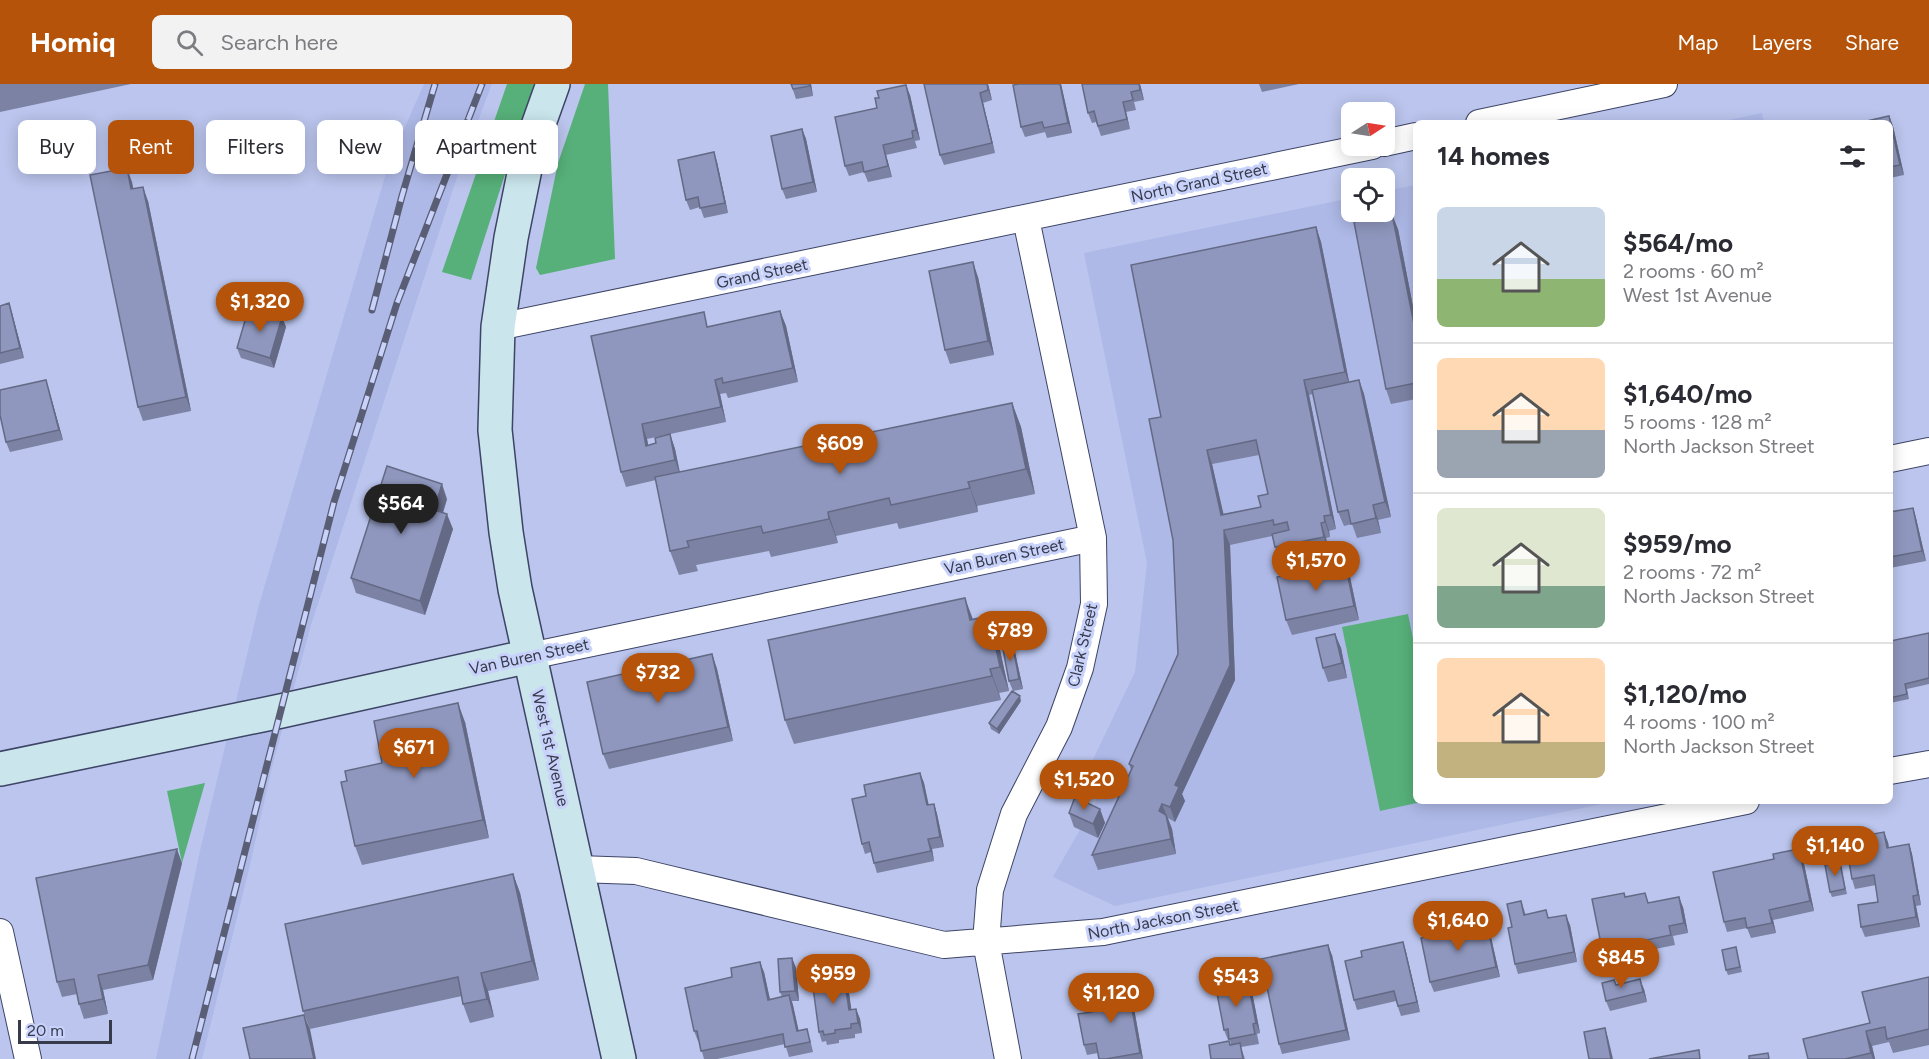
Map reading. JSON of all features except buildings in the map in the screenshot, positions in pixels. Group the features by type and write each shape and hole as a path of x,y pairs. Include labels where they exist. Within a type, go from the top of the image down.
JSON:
{"street":[{"name":"West 1st Avenue","path":"553,84 528,154 511,238 498,327 495,430 515,590 619,1059"},
{"path":"1493,120 1664,84"},
{"path":"1395,141 1413,137"},
{"name":"North Grand Street","path":"1026,219 1341,153"},
{"name":"Grand Street","path":"498,327 1026,219"},
{"name":"Clark Street","path":"1008,1059 986,942 990,890 1014,814 1059,727 1080,668 1094,604 1093,538 1026,219"},
{"path":"1893,458 1929,451"},
{"name":"Van Buren Street","path":"0,769 1093,538"},
{"path":"1893,770 1929,764"},
{"name":"North Jackson Street","path":"578,869 636,871 944,945 1103,932 1716,804"},
{"path":"0,932 28,1059"}],"shaded area":[{"path":"424,84 492,84 478,120 415,120 415,174 458,174 311,625 272,767 202,1059 156,1059 200,851 259,605 386,174 403,174 403,131"},
{"path":"1762,113 1763,120 1728,120"},
{"path":"1413,186 1413,804 1602,804 1115,906 1053,877 1106,784 1086,774 1135,672 1147,563 1084,253 1341,200 1341,222 1395,222 1395,189"}],"green space":[{"path":"507,84 534,84 522,120 495,120"},
{"path":"585,84 608,84 615,259 540,275 536,268 556,174 558,174 558,163"},
{"path":"476,174 505,174 471,280 442,272"},
{"path":"1408,614 1413,639 1413,804 1380,811 1342,627"},
{"path":"205,783 182,863 167,791"}],"railway":[{"path":"372,310 435,84"},
{"path":"192,1059 334,502 397,303 482,84"}]}
